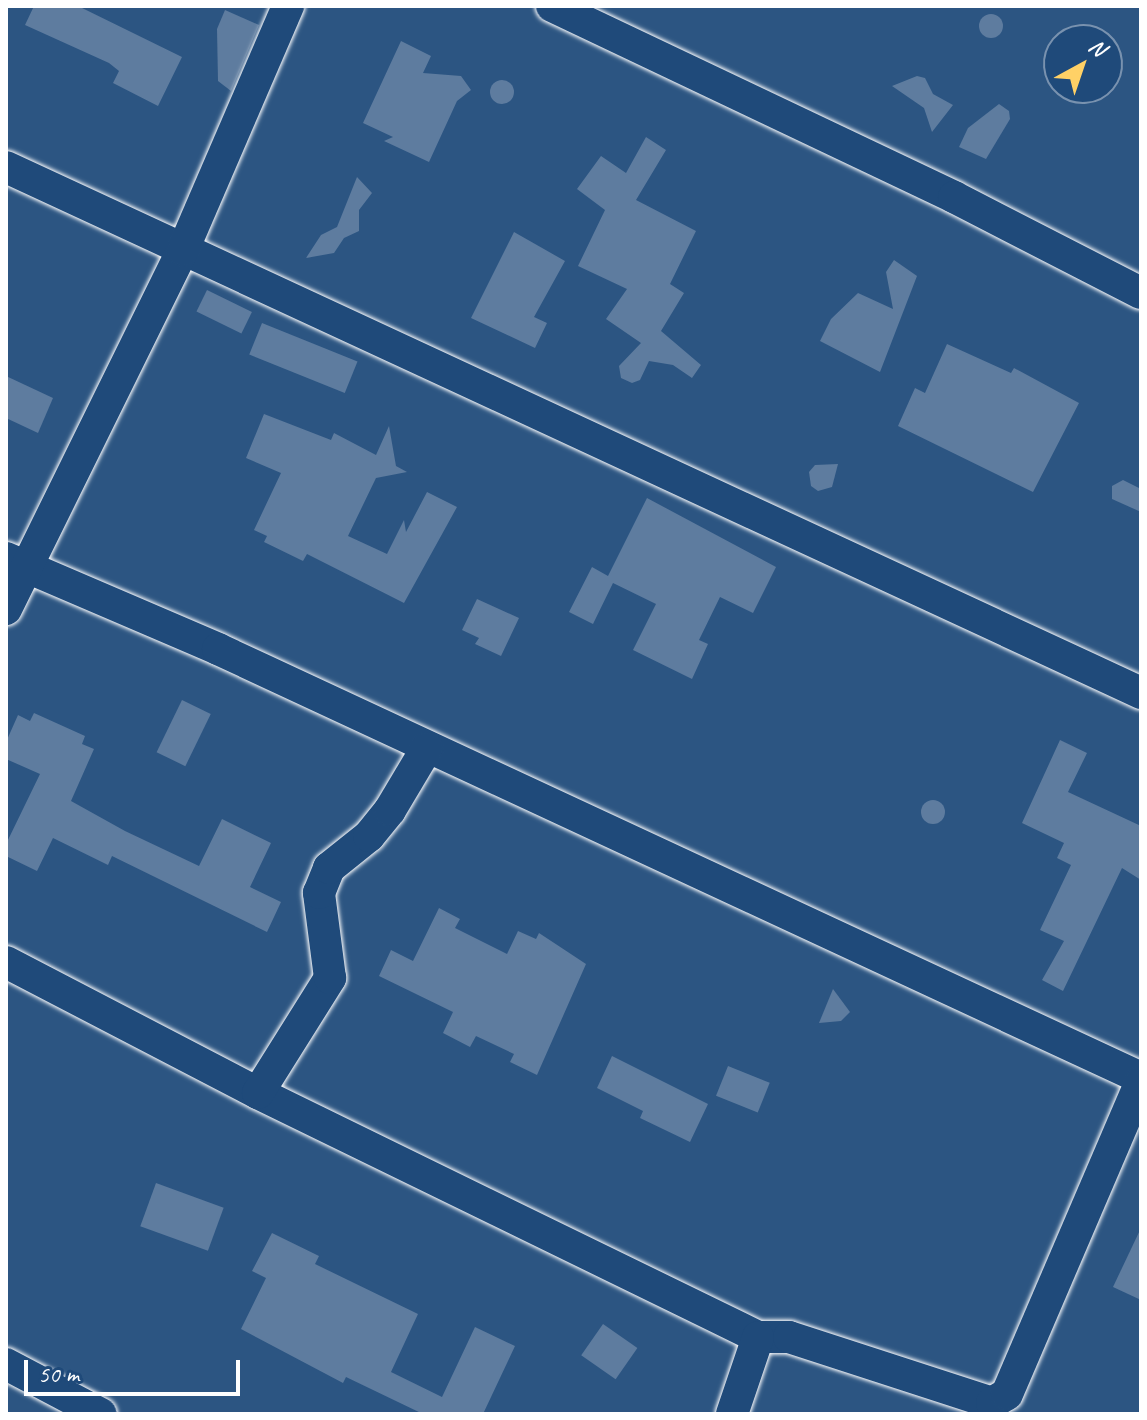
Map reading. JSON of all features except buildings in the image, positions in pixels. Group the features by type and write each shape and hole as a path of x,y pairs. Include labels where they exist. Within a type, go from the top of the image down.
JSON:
{"street":[{"path":"6,609 16,563 183,250 288,6"},
{"path":"552,6 954,197 1141,293"},
{"path":"6,167 1141,693"},
{"path":"6,962 258,1093 758,1337 789,1337 992,1403 1007,1394 1141,1080 218,649 16,563"},
{"path":"258,1093 330,978 319,893 329,868 369,836 427,748"},
{"path":"732,1414 758,1337"},
{"path":"6,1364 101,1414"}]}
